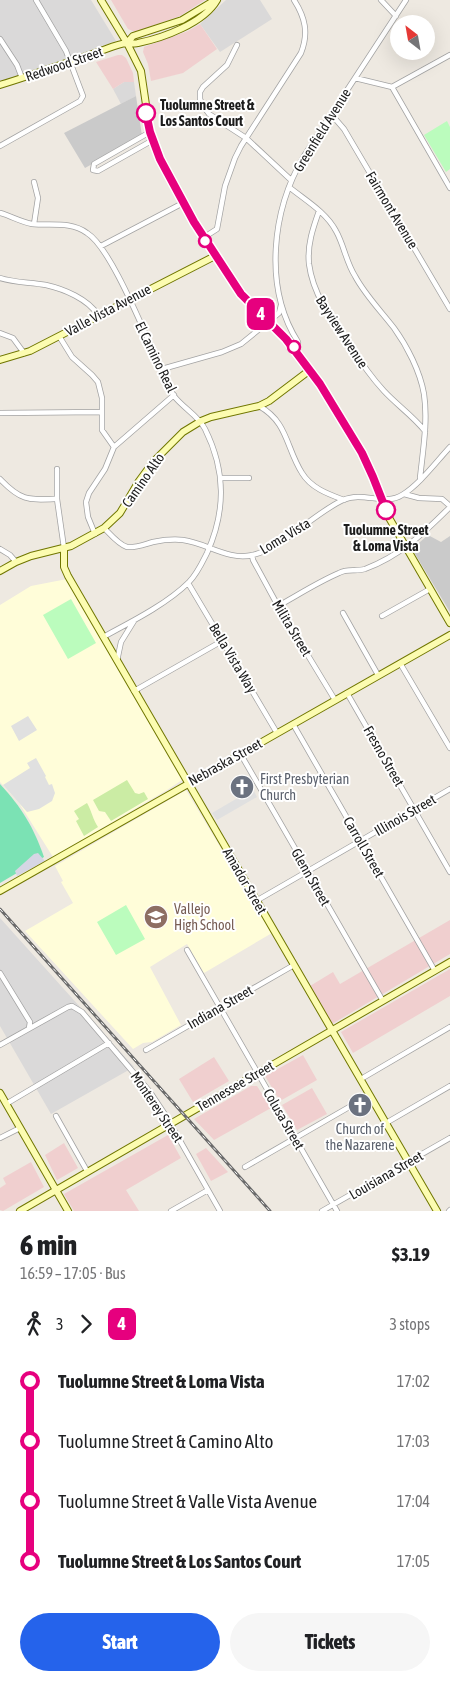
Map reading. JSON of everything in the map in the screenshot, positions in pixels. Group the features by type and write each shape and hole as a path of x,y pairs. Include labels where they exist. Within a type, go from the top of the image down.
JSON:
{"street":[{"path":"0,146 80,100 83,96 71,61 36,0"},
{"path":"101,0 127,43 141,71 152,140 160,159 203,238 241,294 292,345 354,438 373,477 388,516 450,623"},
{"name":"Redwood Street","path":"0,85 127,43 133,36 190,16 216,0"},
{"path":"203,238 216,229 225,186 235,158 304,46 305,22 294,0"},
{"path":"381,0 395,15"},
{"name":"Greenfield Avenue","path":"397,15 406,0"},
{"name":"Greenfield Avenue","path":"298,342 281,304 276,256 278,224 291,180 304,156 390,25"},
{"path":"0,39 17,65 22,78"},
{"path":"237,45 227,65 203,87 200,92 200,99 209,114 246,138 291,180"},
{"path":"355,78 392,87 448,56 450,63"},
{"path":"392,87 450,188"},
{"name":"Fairmont Avenue","path":"331,114 344,129 450,309"},
{"path":"150,132 94,164 92,170 98,171 152,140"},
{"path":"34,182 38,198 34,224"},
{"path":"289,187 330,220 337,232 347,262 355,277 394,329 408,352 424,393 425,432 420,479"},
{"path":"101,246 184,203"},
{"name":"Bayview Avenue","path":"319,211 313,229 309,253 309,264 316,292 332,320 374,380 425,432"},
{"name":"El Camino Real","path":"0,213 23,222 64,224 75,227 88,233 101,246 129,299 174,395 201,421 215,451 220,478 221,506 218,524 200,568 188,583 135,620 104,638"},
{"name":"Valle Vista Avenue","path":"0,360 24,353 215,256"},
{"path":"0,278 16,282 48,285 70,293 90,305 98,315"},
{"path":"162,369 233,348 248,340 279,313 281,304"},
{"path":"0,333 13,338 24,353"},
{"path":"59,336 72,357 98,382 102,398 102,430 114,447"},
{"name":"Camino Alto","path":"0,572 16,562 64,548 95,534 120,513 139,481 159,456 184,432 201,421 225,413 259,406 283,392 310,370"},
{"path":"95,534 88,517 86,502 89,493 105,469 114,447 174,395"},
{"path":"259,406 272,415 282,428 305,478 318,488 344,500"},
{"path":"0,412 101,412"},
{"path":"404,494 450,447"},
{"path":"57,469 57,499 64,548"},
{"path":"220,478 249,478"},
{"path":"0,479 15,494 27,499 57,499"},
{"path":"278,606 338,573 351,569 364,569 405,547 417,539 450,506 442,499 420,498 404,494"},
{"name":"Loma Vista","path":"104,528 123,545 129,547 169,539 192,542 227,555 252,555 270,548 344,500 358,496 391,500 404,494"},
{"name":"Amador Street","path":"64,548 66,571 134,692 437,1211"},
{"path":"0,549 10,555 16,562"},
{"name":"Milita Street","path":"252,555 278,606 335,700"},
{"name":"Bella Vista Way","path":"188,583 277,733"},
{"path":"382,616 430,589"},
{"path":"343,613 378,675"},
{"path":"117,661 121,642 135,620"},
{"name":"Nebraska Street","path":"0,891 450,635"},
{"path":"134,692 222,641"},
{"path":"400,663 450,748"},
{"name":"Fresno Street","path":"348,693 450,872"},
{"name":"Carroll Street","path":"293,724 435,971"},
{"name":"Glenn Street","path":"240,753 383,1001"},
{"name":"Illinois Street","path":"256,901 450,789"},
{"name":"Colusa Street","path":"187,950 336,1211"},
{"name":"Tennessee Street","path":"20,1211 450,962"},
{"name":"Indiana Street","path":"146,1050 294,965"},
{"path":"0,973 30,1022 29,1028 0,1044"},
{"name":"Monterey Street","path":"29,1028 68,1007 72,1006 81,1012 150,1092 220,1211"},
{"path":"361,1079 450,1026"},
{"path":"6,1104 109,1043"},
{"path":"386,1123 450,1086"},
{"path":"0,1093 68,1211"},
{"path":"245,1167 370,1095"},
{"path":"56,1116 88,1171"},
{"path":"0,1138 20,1128"},
{"name":"Louisiana Street","path":"322,1211 450,1138"},
{"path":"171,1211 208,1190"}],"shaded area":[{"path":"0,0 91,0 116,41 0,83"},
{"path":"111,0 205,0 180,16 135,32 128,29"},
{"path":"226,0 260,0 272,19 220,52 200,24"},
{"path":"200,24 217,49 183,73 151,81 148,64 143,52 144,47 188,31"},
{"path":"118,55 126,58 133,73 134,82 124,82 113,89 96,62"},
{"path":"124,82 134,82 136,96 121,104 113,89"},
{"path":"136,96 142,136 85,168 64,133"},
{"path":"428,535 441,542 450,536 450,612 412,549"},
{"path":"67,579 182,780 53,857 19,803 0,782 0,605 31,586"},
{"path":"28,716 37,730 19,741 11,726"},
{"path":"36,758 49,785 52,784 55,793 52,801 39,809 27,812 3,785 30,768 27,763"},
{"path":"253,789 257,797 217,820 212,813"},
{"name":"Vallejo High School","path":"186,790 272,933 204,973 187,944 150,967 181,1025 152,1042 143,1043 133,1049 25,931 73,903 61,882 63,881 55,866"},
{"path":"38,853 45,861 17,876 15,871 34,854"},
{"path":"0,918 134,1067 51,1114 0,1026"},
{"path":"450,920 450,954 332,1024 310,986 333,972 340,984"},
{"path":"450,969 450,996 353,1053 341,1032"},
{"path":"303,1055 317,1080 280,1101 265,1076"},
{"path":"214,1057 229,1081 193,1102 179,1079"},
{"path":"251,1086 257,1086 271,1108 214,1140 194,1119"},
{"path":"312,1088 327,1114 297,1130 282,1105"},
{"path":"168,1135 181,1158 126,1190 139,1211 74,1211 64,1194"},
{"path":"64,1143 78,1168 57,1180 45,1155"},
{"path":"206,1148 228,1172 211,1181 196,1154"},
{"path":"31,1162 44,1187 3,1211 0,1210 0,1188 6,1184 3,1178"}],"green space":[{"path":"447,121 450,127 450,169 446,172 424,135"},
{"path":"71,599 96,643 68,659 43,615"},
{"path":"127,780 135,793 144,792 148,799 111,821 105,812 99,811 93,800"},
{"path":"0,784 15,801 26,818 36,836 44,857 0,883"},
{"path":"87,803 98,827 84,836 76,821 79,819 74,811"},
{"path":"126,905 145,939 116,955 97,922"}],"railway":[{"path":"0,909 270,1211"}],"bus line":[{"name":"4","path":"146,113 150,132 160,159 194,222 228,277 241,294 276,328 301,356 320,384 362,453 386,510"}],"place":[{"name":"Tuolumne Street & Los Santos Court","path":"146,113"},
{"name":"Tuolumne Street & Loma Vista","path":"386,510"},
{"name":"First Presbyterian Church","path":"242,787"},
{"name":"Vallejo High School","path":"156,917"},
{"name":"Church of the Nazarene","path":"360,1105"}]}
